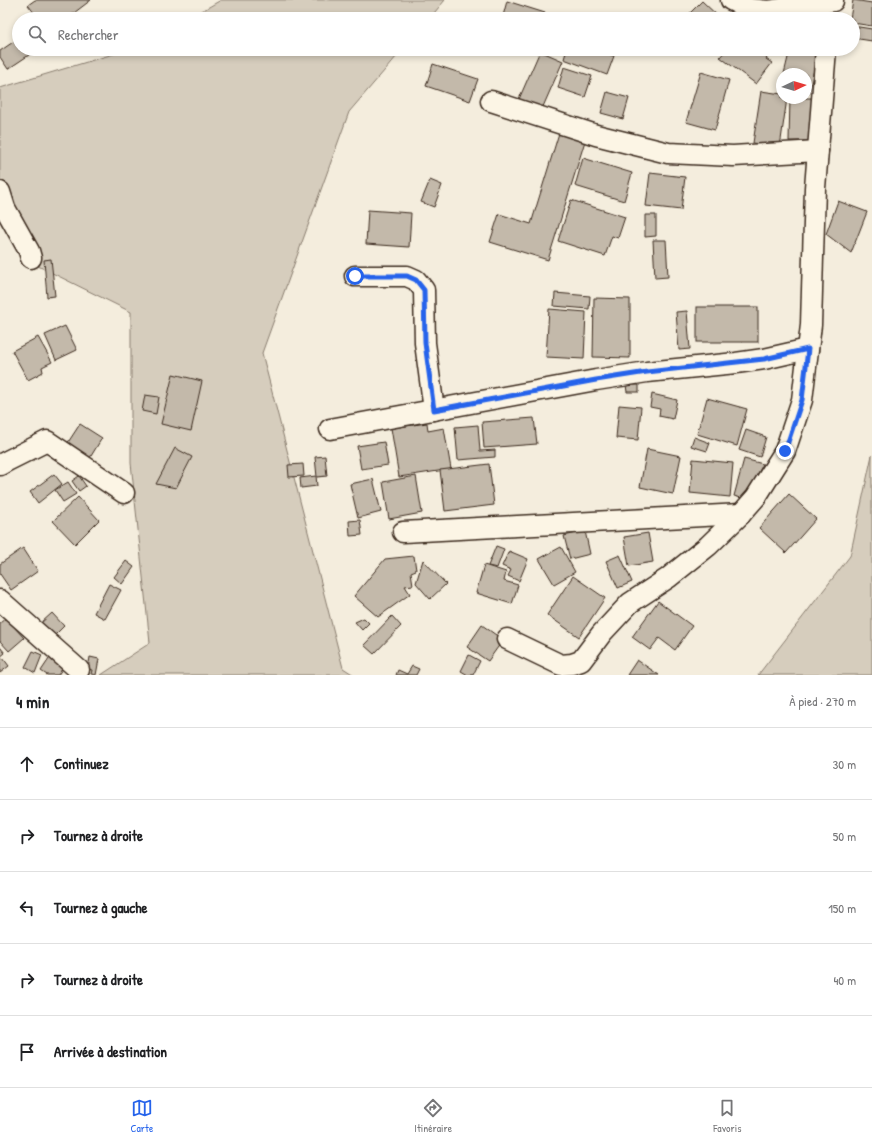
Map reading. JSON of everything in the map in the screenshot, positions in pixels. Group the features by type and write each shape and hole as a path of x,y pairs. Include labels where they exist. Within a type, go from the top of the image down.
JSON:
{"street":[{"path":"731,0 749,9 769,11 832,7"},
{"path":"508,640 561,664 572,664 581,661 602,633 630,603 668,578 708,546 741,514 756,497 785,451 802,400 811,326 815,188 825,56"},
{"path":"491,101 596,135 668,153 733,156 818,151"},
{"path":"0,192 5,208 31,258"},
{"path":"355,276 407,276 416,280 424,290 425,343 434,410"},
{"path":"330,429 596,380 647,372 750,361 808,349"},
{"path":"0,466 47,441 124,493"},
{"path":"403,532 741,514"},
{"path":"0,600 79,670"}],"shaded area":[{"path":"221,0 445,0 435,12 200,12"},
{"path":"107,56 397,56 349,112 262,353 343,668 354,675 101,675 150,643 131,463 131,312 30,262 0,186 0,88"},
{"path":"872,455 872,675 758,675 850,556"}],"building":[{"path":"35,0 91,0 75,12 34,12 28,5"},
{"path":"853,0 872,3 872,26 860,24 860,12 851,12"},
{"path":"507,1 542,12 504,12"},
{"path":"702,1 714,12 691,12"},
{"path":"860,27 872,29 872,41 860,39"},
{"path":"12,43 12,56 28,56 8,69 0,57 0,51"},
{"path":"538,56 552,56 563,61 542,109 519,99"},
{"path":"565,56 614,56 607,75 564,59"},
{"path":"768,56 766,59 772,63 756,84 720,57"},
{"path":"788,56 817,56 812,79 812,68 785,68"},
{"path":"433,64 478,79 470,101 426,86"},
{"path":"564,67 592,76 585,97 558,88"},
{"path":"701,72 729,80 715,130 686,122"},
{"path":"761,91 776,93 776,104 786,104 780,147 753,143"},
{"path":"607,92 629,98 623,119 601,113"},
{"path":"790,104 812,104 810,141 789,141"},
{"path":"559,133 585,141 548,260 490,242 499,214 531,224"},
{"path":"583,158 632,173 624,201 575,186"},
{"path":"650,173 685,177 681,210 646,206"},
{"path":"430,180 442,185 434,207 421,202"},
{"path":"571,200 625,217 618,238 612,236 605,256 558,241"},
{"path":"838,201 867,212 851,253 826,234"},
{"path":"368,210 411,213 409,247 366,244"},
{"path":"645,215 656,215 656,236 645,237"},
{"path":"653,240 666,240 668,277 655,278"},
{"path":"51,259 55,296 47,297 44,260"},
{"path":"555,293 590,296 589,309 554,306"},
{"path":"594,298 630,299 630,358 593,357"},
{"path":"697,307 758,307 758,342 697,342"},
{"path":"549,309 586,312 584,359 546,357"},
{"path":"687,311 690,349 679,350 676,312"},
{"path":"65,326 77,350 56,360 45,335"},
{"path":"38,337 52,362 42,367 43,372 28,380 12,351"},
{"path":"173,374 202,381 191,431 161,424"},
{"path":"626,385 639,385 639,392 627,392"},
{"path":"652,394 677,400 673,419 659,416 660,409 650,407"},
{"path":"145,395 159,397 156,414 142,411"},
{"path":"707,398 747,409 737,446 697,434"},
{"path":"619,405 641,407 638,440 616,438"},
{"path":"534,418 537,444 484,448 482,422"},
{"path":"427,423 428,431 444,428 451,469 399,477 391,428"},
{"path":"80,424 102,438 88,461 65,447"},
{"path":"478,425 480,451 495,450 495,457 458,460 455,427"},
{"path":"746,430 766,437 760,457 739,450"},
{"path":"694,437 710,443 707,451 691,446"},
{"path":"384,442 388,465 361,469 357,446"},
{"path":"175,448 192,457 176,488 156,484"},
{"path":"647,449 681,456 673,494 640,487"},
{"path":"325,456 327,476 317,477 315,457"},
{"path":"693,459 733,463 730,497 690,493"},
{"path":"744,459 763,464 745,499 734,496"},
{"path":"303,464 304,476 289,477 288,465"},
{"path":"489,464 494,505 445,511 440,470"},
{"path":"54,474 62,484 38,503 30,492"},
{"path":"79,476 86,486 79,491 72,481"},
{"path":"316,476 317,486 301,488 300,478"},
{"path":"416,476 422,513 389,519 383,482"},
{"path":"373,479 381,512 358,518 350,484"},
{"path":"68,482 76,494 63,502 55,490"},
{"path":"789,494 816,519 786,553 759,528"},
{"path":"78,497 99,520 75,544 53,521"},
{"path":"360,520 362,535 350,536 349,521"},
{"path":"585,531 590,554 570,559 564,536"},
{"path":"648,533 653,562 629,566 624,537"},
{"path":"496,546 504,549 497,568 488,566"},
{"path":"561,547 575,572 554,584 539,559"},
{"path":"23,548 38,571 11,590 0,574 0,564"},
{"path":"509,551 528,559 519,581 508,576 511,570 502,566"},
{"path":"620,555 632,582 618,588 606,561"},
{"path":"414,556 416,570 411,572 413,585 405,586 410,594 378,617 354,596 385,559"},
{"path":"423,560 446,584 430,599 416,583"},
{"path":"126,561 134,567 122,584 114,577"},
{"path":"484,565 506,572 504,581 518,585 512,604 476,593"},
{"path":"573,576 605,598 579,637 547,615"},
{"path":"109,584 121,590 105,619 94,613"},
{"path":"658,601 692,626 675,650 659,638 650,650 632,637"},
{"path":"52,613 64,626 53,637 41,623"},
{"path":"392,616 401,626 374,654 364,645"},
{"path":"6,618 24,638 9,651 0,641 0,623"},
{"path":"364,618 369,623 362,630 355,622"},
{"path":"482,625 503,640 488,661 467,647"},
{"path":"0,647 5,653 0,657"},
{"path":"33,651 42,655 35,673 25,667"},
{"path":"469,655 480,661 473,675 468,675 461,671"},
{"path":"51,656 64,666 58,675 47,675 41,671"},
{"path":"90,657 99,659 96,675 91,674 92,670 88,669"},
{"path":"3,658 9,666 0,673 0,660"},
{"path":"637,660 659,675 627,675"},
{"path":"412,666 419,669 416,675 396,675 398,670 407,674"}],"route":[{"path":"355,276 407,276 416,280 424,290 425,343 434,410 596,380 647,372 764,359 808,349 802,400 785,451"}]}
